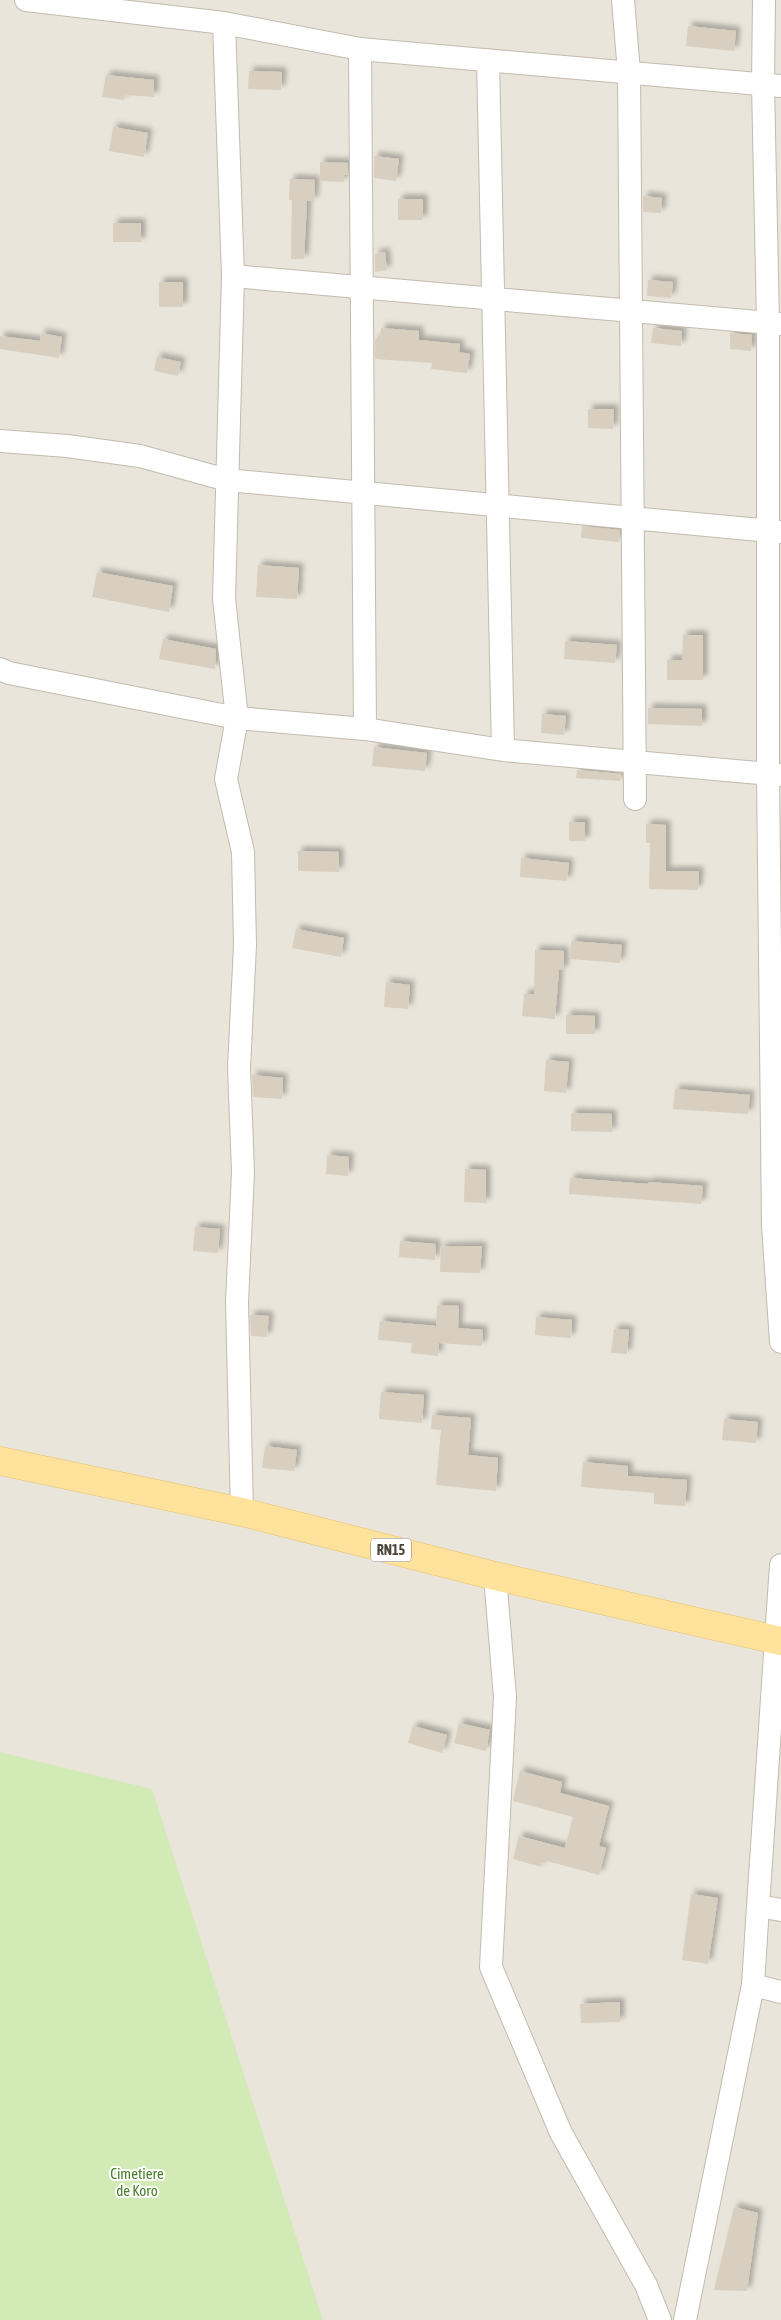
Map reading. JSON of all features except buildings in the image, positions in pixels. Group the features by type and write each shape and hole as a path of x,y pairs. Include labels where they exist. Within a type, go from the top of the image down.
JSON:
{"main road":[{"name":"RN15","path":"0,1462 242,1512 496,1576 778,1641"}],"street":[{"path":"26,0 224,23 360,49 772,85"},
{"path":"623,0 629,72 635,799"},
{"path":"764,0 772,85 775,324 773,1225 781,1342"},
{"path":"224,23 234,276 224,599 237,718 226,779 243,852 245,945 239,1068 243,1172 237,1302 242,1512"},
{"path":"360,49 365,728"},
{"path":"488,60 503,750"},
{"path":"234,276 775,324"},
{"path":"0,440 67,446 140,456 227,480 775,532"},
{"path":"0,669 237,718 365,728 503,750 774,774"},
{"path":"685,2320 753,1985 778,1641 781,1565"},
{"path":"496,1576 505,1697 491,1967 561,2133 646,2285 660,2320"},
{"path":"758,1906 781,1910"},
{"path":"753,1985 781,1992"}],"shaded area":[{"path":"0,0 781,0 781,2320 0,2320"}],"green space":[{"name":"Cimetiere de Koro","path":"0,1752 152,1789 323,2320 0,2320"}]}
